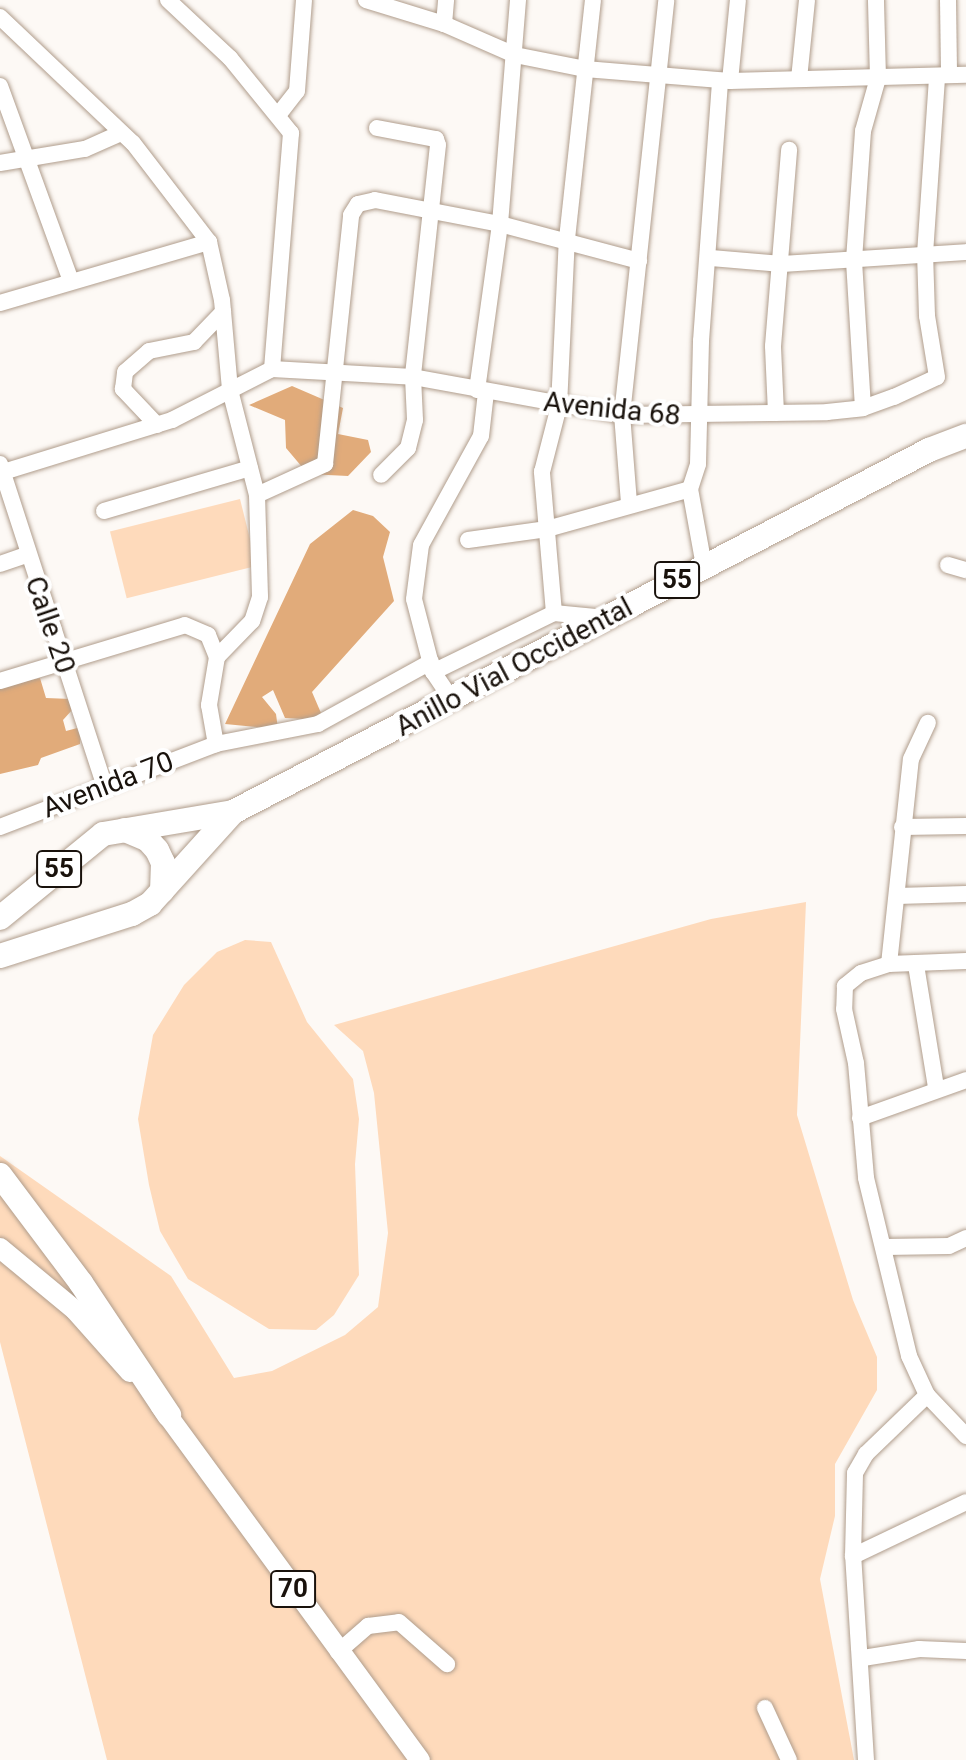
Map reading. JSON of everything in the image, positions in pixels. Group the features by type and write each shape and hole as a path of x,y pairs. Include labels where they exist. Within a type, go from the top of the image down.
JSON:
{"highway":[{"name":"Anillo Vial Occidental","path":"0,918 91,841 122,829 233,812 929,450 966,436"},
{"name":"Anillo Vial Occidental","path":"0,956 132,914 162,891 233,812"},
{"path":"122,829 136,832 157,850 164,877 162,891"},
{"path":"0,972 32,948"},
{"path":"0,1175 81,1283 169,1415"}],"main road":[{"name":"70","path":"0,1248 75,1310 169,1415 338,1652 420,1760"}],"street":[{"path":"168,0 230,58 279,114 291,133 272,369"},
{"path":"279,114 297,91 304,0"},
{"path":"366,0 444,24 515,55 585,69 725,81 950,75"},
{"path":"444,24 446,0"},
{"path":"452,700 432,667 414,599 421,545 481,436 482,391 500,224 518,0"},
{"path":"593,0 567,239 559,406 542,472 554,613 606,618"},
{"path":"629,503 622,415 666,0"},
{"path":"704,566 690,489 698,464 725,81 738,0"},
{"path":"799,79 807,0"},
{"path":"863,408 854,260 863,131 878,78 876,0"},
{"name":"Avenida 68","path":"1,469 157,425 272,369 413,377 559,406 622,415 699,418 863,408 937,377 927,316 925,254 950,75 948,0"},
{"path":"0,17 121,133 209,242 223,312 230,390 257,495 260,597 252,621 217,657 209,705 216,744"},
{"path":"0,86 71,281"},
{"path":"377,128 436,139 413,377 415,420 408,448 381,475"},
{"path":"0,163 85,149 121,133"},
{"path":"776,413 773,346 789,150"},
{"path":"257,495 325,464 338,371 351,215 358,204 375,200 429,213 500,224 567,239 639,261"},
{"path":"0,303 209,242"},
{"path":"711,258 782,264 966,252"},
{"path":"157,425 123,389 125,372 149,351 194,342 223,312"},
{"path":"104,511 250,468"},
{"name":"Calle 20","path":"1,469 26,555 105,787"},
{"path":"468,540 547,529 629,503 690,489"},
{"path":"0,564 26,555"},
{"path":"948,565 966,570"},
{"name":"Avenida 70","path":"0,827 216,744 318,724 432,667 554,613"},
{"path":"0,681 185,625 199,628 217,657"},
{"path":"889,964 911,759 928,723"},
{"path":"902,827 966,826"},
{"path":"897,896 966,894"},
{"path":"966,961 889,964 861,973 845,986 866,1178 909,1356 927,1395 966,1436"},
{"path":"916,965 936,1087"},
{"path":"860,1118 936,1087 966,1080"},
{"path":"885,1247 949,1246 966,1238"},
{"path":"866,1760 863,1658 853,1556 855,1473 866,1454 927,1395"},
{"path":"853,1556 966,1502"},
{"path":"338,1652 368,1626 399,1622 447,1664"},
{"path":"863,1658 919,1649 966,1651"},
{"path":"765,1708 789,1760"}],"shaded area":[{"path":"292,386 343,408 338,434 368,440 371,452 348,476 308,474 286,448 285,420 249,405"},
{"path":"240,499 257,566 127,598 110,531"},
{"path":"353,510 373,516 390,532 383,557 394,601 312,692 324,720 285,718 273,690 262,697 276,714 278,729 225,724 310,544"},
{"path":"40,678 46,698 71,699 73,709 63,720 66,731 81,727 80,744 41,758 38,765 0,774 0,686"},
{"path":"806,902 797,1115 853,1300 877,1357 877,1390 835,1464 835,1516 820,1579 854,1760 107,1760 0,1342 0,1156 171,1276 234,1378 272,1371 345,1335 378,1307 388,1233 374,1093 363,1051 334,1025 711,919"},
{"path":"245,940 271,942 307,1022 353,1079 359,1119 355,1164 359,1275 334,1315 316,1330 269,1329 188,1279 160,1231 149,1185 138,1119 153,1035 184,985 217,952"}]}
